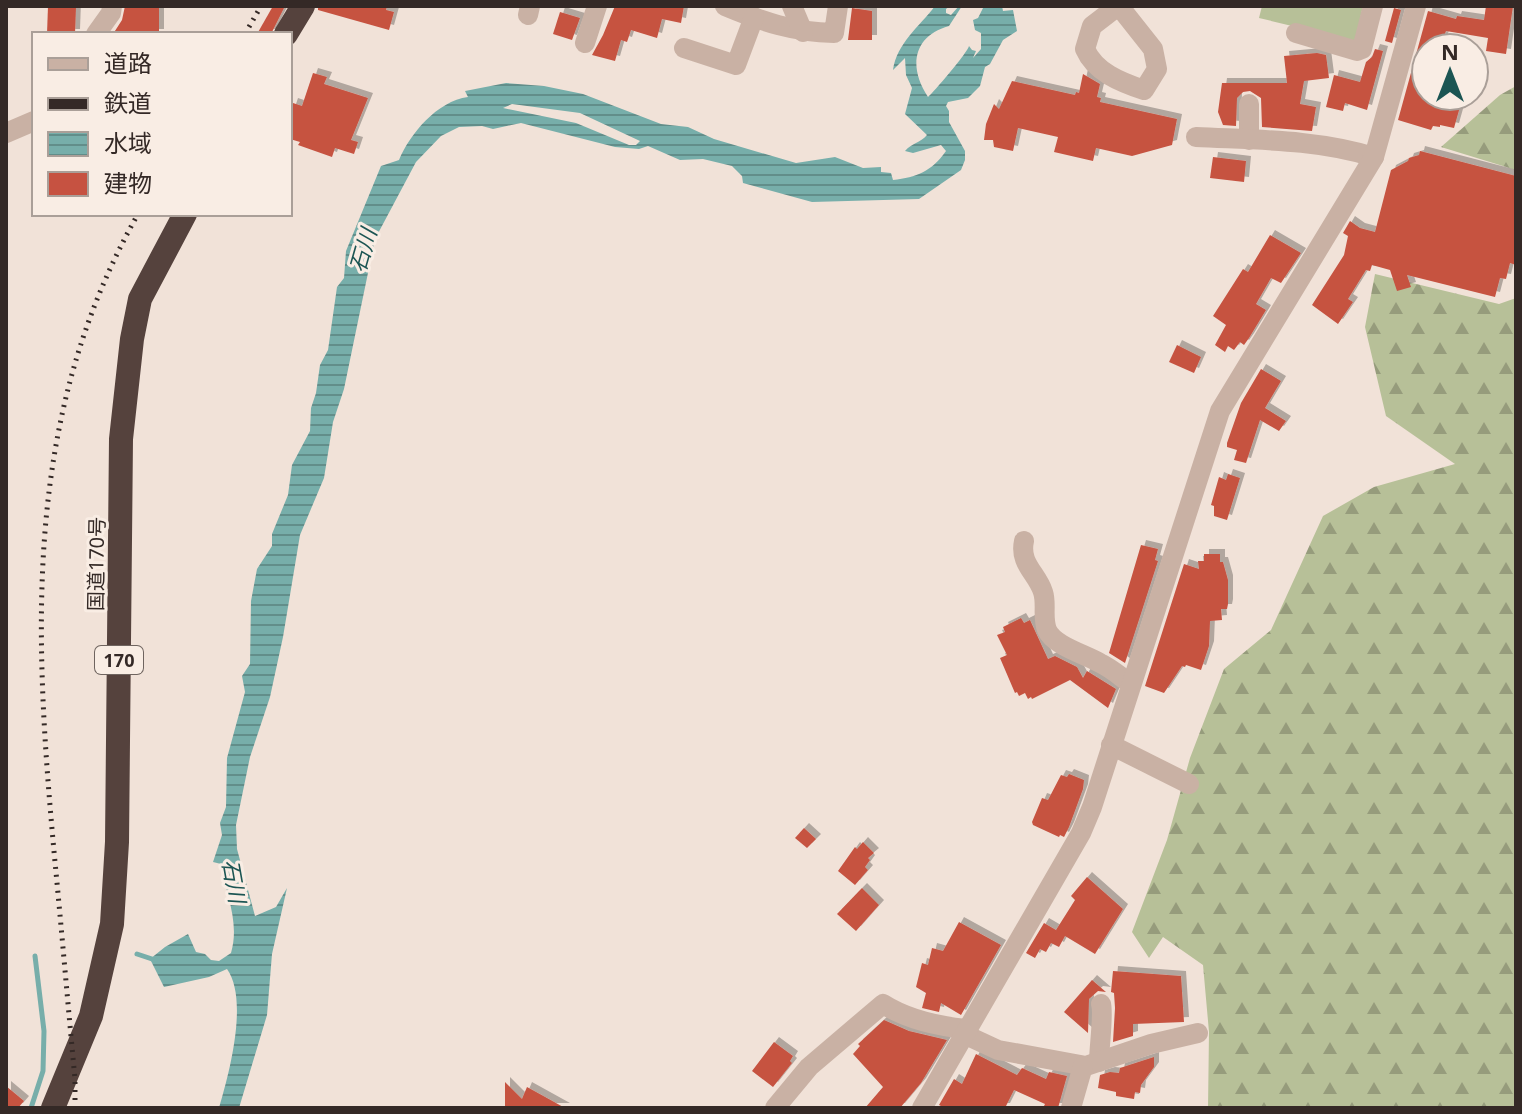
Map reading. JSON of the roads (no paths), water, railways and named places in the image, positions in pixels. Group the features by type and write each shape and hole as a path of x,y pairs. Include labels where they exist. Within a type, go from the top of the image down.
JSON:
{"highway":[{"path":"287,32 303,6"},
{"name":"国道170号","path":"53,1108 91,1016 112,924 117,842 121,439 132,339 140,299 184,216"}],"street":[{"path":"97,32 111,13 112,6"},
{"path":"725,6 803,32 834,33 838,6"},
{"path":"792,6 803,32"},
{"path":"1296,33 1357,51 1362,49 1373,6"},
{"path":"922,1108 1081,833 1220,411 1374,157 1416,6"},
{"path":"585,43 590,9"},
{"path":"695,47 736,65 754,17"},
{"path":"1249,104 1249,140"},
{"path":"6,133 32,122"},
{"path":"1196,137 1357,151 1374,157"},
{"path":"1024,541 1025,563 1044,594 1043,612 1048,633 1131,684"},
{"path":"1111,745 1189,784"},
{"path":"775,1108 809,1067 883,1004 915,1019 966,1029"},
{"path":"1071,1108 1091,1064 1104,1013 1101,1004"},
{"path":"966,1029 970,1037 998,1050 1091,1064 1151,1044 1198,1033"}],"water":[{"name":"石川","path":"935,6 950,6 946,13 951,15 962,6 949,26 928,37 921,45 916,64 928,97 969,46 976,51 973,58 981,49 981,33 975,30 973,20 978,18 984,6 1002,6 1003,11 1013,10 1017,31 1003,40 990,64 985,67 980,86 968,98 948,102 949,122 965,151 965,160 961,170 919,199 812,202 743,183 742,176 732,166 703,159 680,160 648,146 639,149 615,147 521,123 493,129 459,127 441,136 416,162 375,239 344,389 333,422 324,478 300,535 270,697 250,757 236,825 237,849 255,916 276,907 287,888 272,954 267,1015 239,1108 219,1108 228,1076 237,1018 233,982 227,969 209,977 164,987 150,959 188,934 196,952 205,954 211,960 219,961 231,953 234,930 231,908 221,864 213,862 222,835 220,823 226,807 227,758 245,692 242,676 250,664 251,601 257,569 272,546 272,534 288,495 292,465 310,431 311,408 320,365 328,350 337,287 344,278 346,251 381,166 399,160 426,120 446,105 468,97 465,91 506,83 544,86 583,94 661,124 688,127 714,139 796,163 835,157 863,168 881,167 881,172 891,173 893,180 909,177 929,169 946,151 941,145 913,153 905,151 927,135 905,114 912,88 906,75 905,58 893,70 904,43","holes":["512,104 580,113 640,141 629,145 576,123 503,108"]}],"waterway":[{"path":"137,954 155,960"},
{"path":"31,1108 43,1071 44,1031 35,956"}],"railway":[{"path":"246,32 261,6"},
{"path":"75,1108 43,694 41,612 45,530 55,450 73,370 100,291 137,216"}]}
